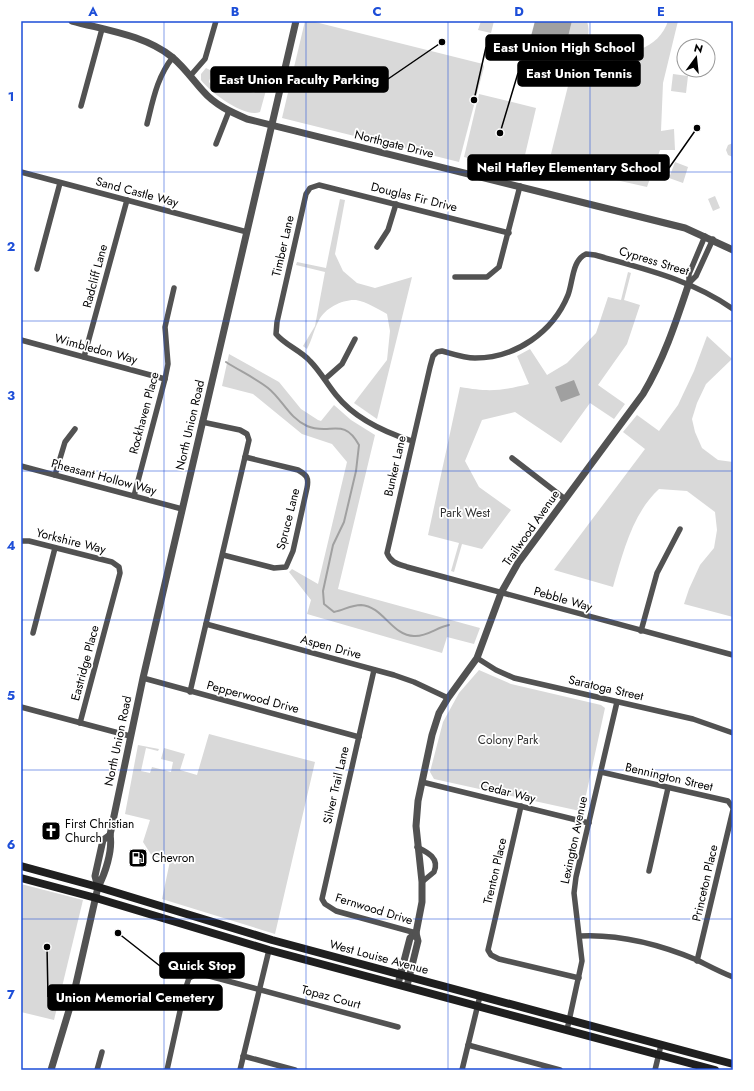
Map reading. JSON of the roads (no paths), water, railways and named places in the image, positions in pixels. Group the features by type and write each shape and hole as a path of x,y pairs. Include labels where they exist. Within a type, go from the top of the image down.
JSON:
{"main road":[{"name":"West Louise Avenue","path":"21,866 98,887 272,940 400,975 408,982 477,1005 715,1070"},
{"name":"West Louise Avenue","path":"21,878 96,898 270,950 398,984 408,982 480,996 733,1064"}],"street":[{"name":"Northgate Drive","path":"72,21 129,36 161,49 173,57 204,92 228,111 247,119 685,228 713,239 733,250"},
{"path":"190,76 206,59 216,21"},
{"name":"North Union Road","path":"51,1070 73,997 98,887 103,878 111,841 110,835 143,678 296,21"},
{"path":"81,106 102,29"},
{"path":"147,124 157,84 163,69 173,57"},
{"path":"216,144 228,111"},
{"name":"Sand Castle Way","path":"21,172 247,232"},
{"path":"37,269 60,183"},
{"name":"Douglas Fir Drive","path":"314,186 396,204 509,233"},
{"name":"Timber Lane","path":"314,186 306,194 278,314 276,334 281,340 304,354 325,379"},
{"path":"455,277 487,277 496,272 500,267 520,186"},
{"name":"Radcliff Lane","path":"84,357 127,200"},
{"path":"377,247 388,230 396,204"},
{"name":"Trailwood Avenue","path":"408,982 418,941 416,933 422,902 422,882 417,847 416,826 422,782 432,734 439,713 477,658 501,592 518,562 643,394 658,369 689,283 689,274 705,236"},
{"name":"Trailwood Avenue","path":"689,283 696,276 713,239"},
{"name":"Cypress Street","path":"427,377 433,356 439,351 460,356 489,357 513,351 532,340 553,321 562,308 570,290 579,258 586,254 595,255 689,283 733,309"},
{"name":"Rockhaven Place","path":"134,496 168,364 164,327 174,288"},
{"path":"354,338 342,364 325,379 337,396 350,410 370,424 412,441"},
{"name":"Wimbledon Way","path":"21,340 165,379"},
{"name":"Bunker Lane","path":"389,559 387,553 388,542 427,377"},
{"path":"190,692 246,457 249,436 240,430 202,422"},
{"path":"55,475 65,442 75,429"},
{"name":"Spruce Lane","path":"223,556 274,568 286,567 292,551 307,488 308,478 305,474 298,470 246,457"},
{"path":"512,458 565,499"},
{"name":"Pheasant Hollow Way","path":"21,466 182,509"},
{"path":"641,631 657,573 680,529"},
{"name":"Yorkshire Way","path":"21,541 55,548 118,565 120,573 110,609"},
{"path":"33,633 55,548"},
{"name":"Pebble Way","path":"389,559 407,567 733,655"},
{"name":"Eastridge Place","path":"80,723 110,609"},
{"name":"Aspen Drive","path":"206,624 414,682 448,698"},
{"name":"Saratoga Street","path":"477,658 496,670 514,678 693,719 733,733"},
{"name":"Silver Trail Lane","path":"325,904 322,894 374,670"},
{"name":"Pepperwood Drive","path":"143,678 359,737"},
{"name":"Lexington Avenue","path":"567,1030 582,961 574,893 576,877 617,702"},
{"path":"21,707 130,736"},
{"name":"Bennington Street","path":"601,772 728,801 733,807"},
{"name":"Cedar Way","path":"422,782 589,823"},
{"path":"649,871 668,788"},
{"name":"Trenton Place","path":"521,806 488,950 491,955 499,959 579,978"},
{"name":"Princeton Place","path":"698,961 733,807"},
{"path":"417,847 433,857 435,861 434,872 422,882"},
{"name":"Fernwood Drive","path":"325,904 336,911 416,933"},
{"name":"Trailwood Avenue","path":"398,984 410,938 416,933"},
{"path":"580,936 599,935 624,939 677,953 733,977"},
{"path":"240,1070 259,989 270,950"},
{"path":"167,1070 184,992 189,978 176,967"},
{"name":"Topaz Court","path":"189,978 198,974 398,1027"},
{"path":"462,1070 480,996"},
{"path":"468,1045 560,1070"},
{"path":"655,1070 661,1045"},
{"path":"97,1070 102,1052"},
{"path":"243,1056 295,1070"}],"waterway":[{"path":"226,362 258,381 273,392 290,413 301,423 315,428 342,429 353,436 359,445 356,471 344,522 333,545 323,591 324,604 334,612 357,605 369,607 382,615 393,626 406,635 419,636 449,625"}],"place":[{"name":"East Union Faculty Parking","path":"442,42"},
{"name":"East Union High School","path":"474,100"},
{"name":"Neil Hafley Elementary School","path":"697,128"},
{"name":"East Union Tennis","path":"500,133"},
{"name":"First Christian Church","path":"51,831"},
{"name":"Chevron","path":"138,858"},
{"name":"Quick Stop","path":"118,933"},
{"name":"Union Memorial Cemetery","path":"47,947"}],"park label":[{"name":"Park West","path":"465,513"},
{"name":"Colony Park","path":"508,740"}]}
